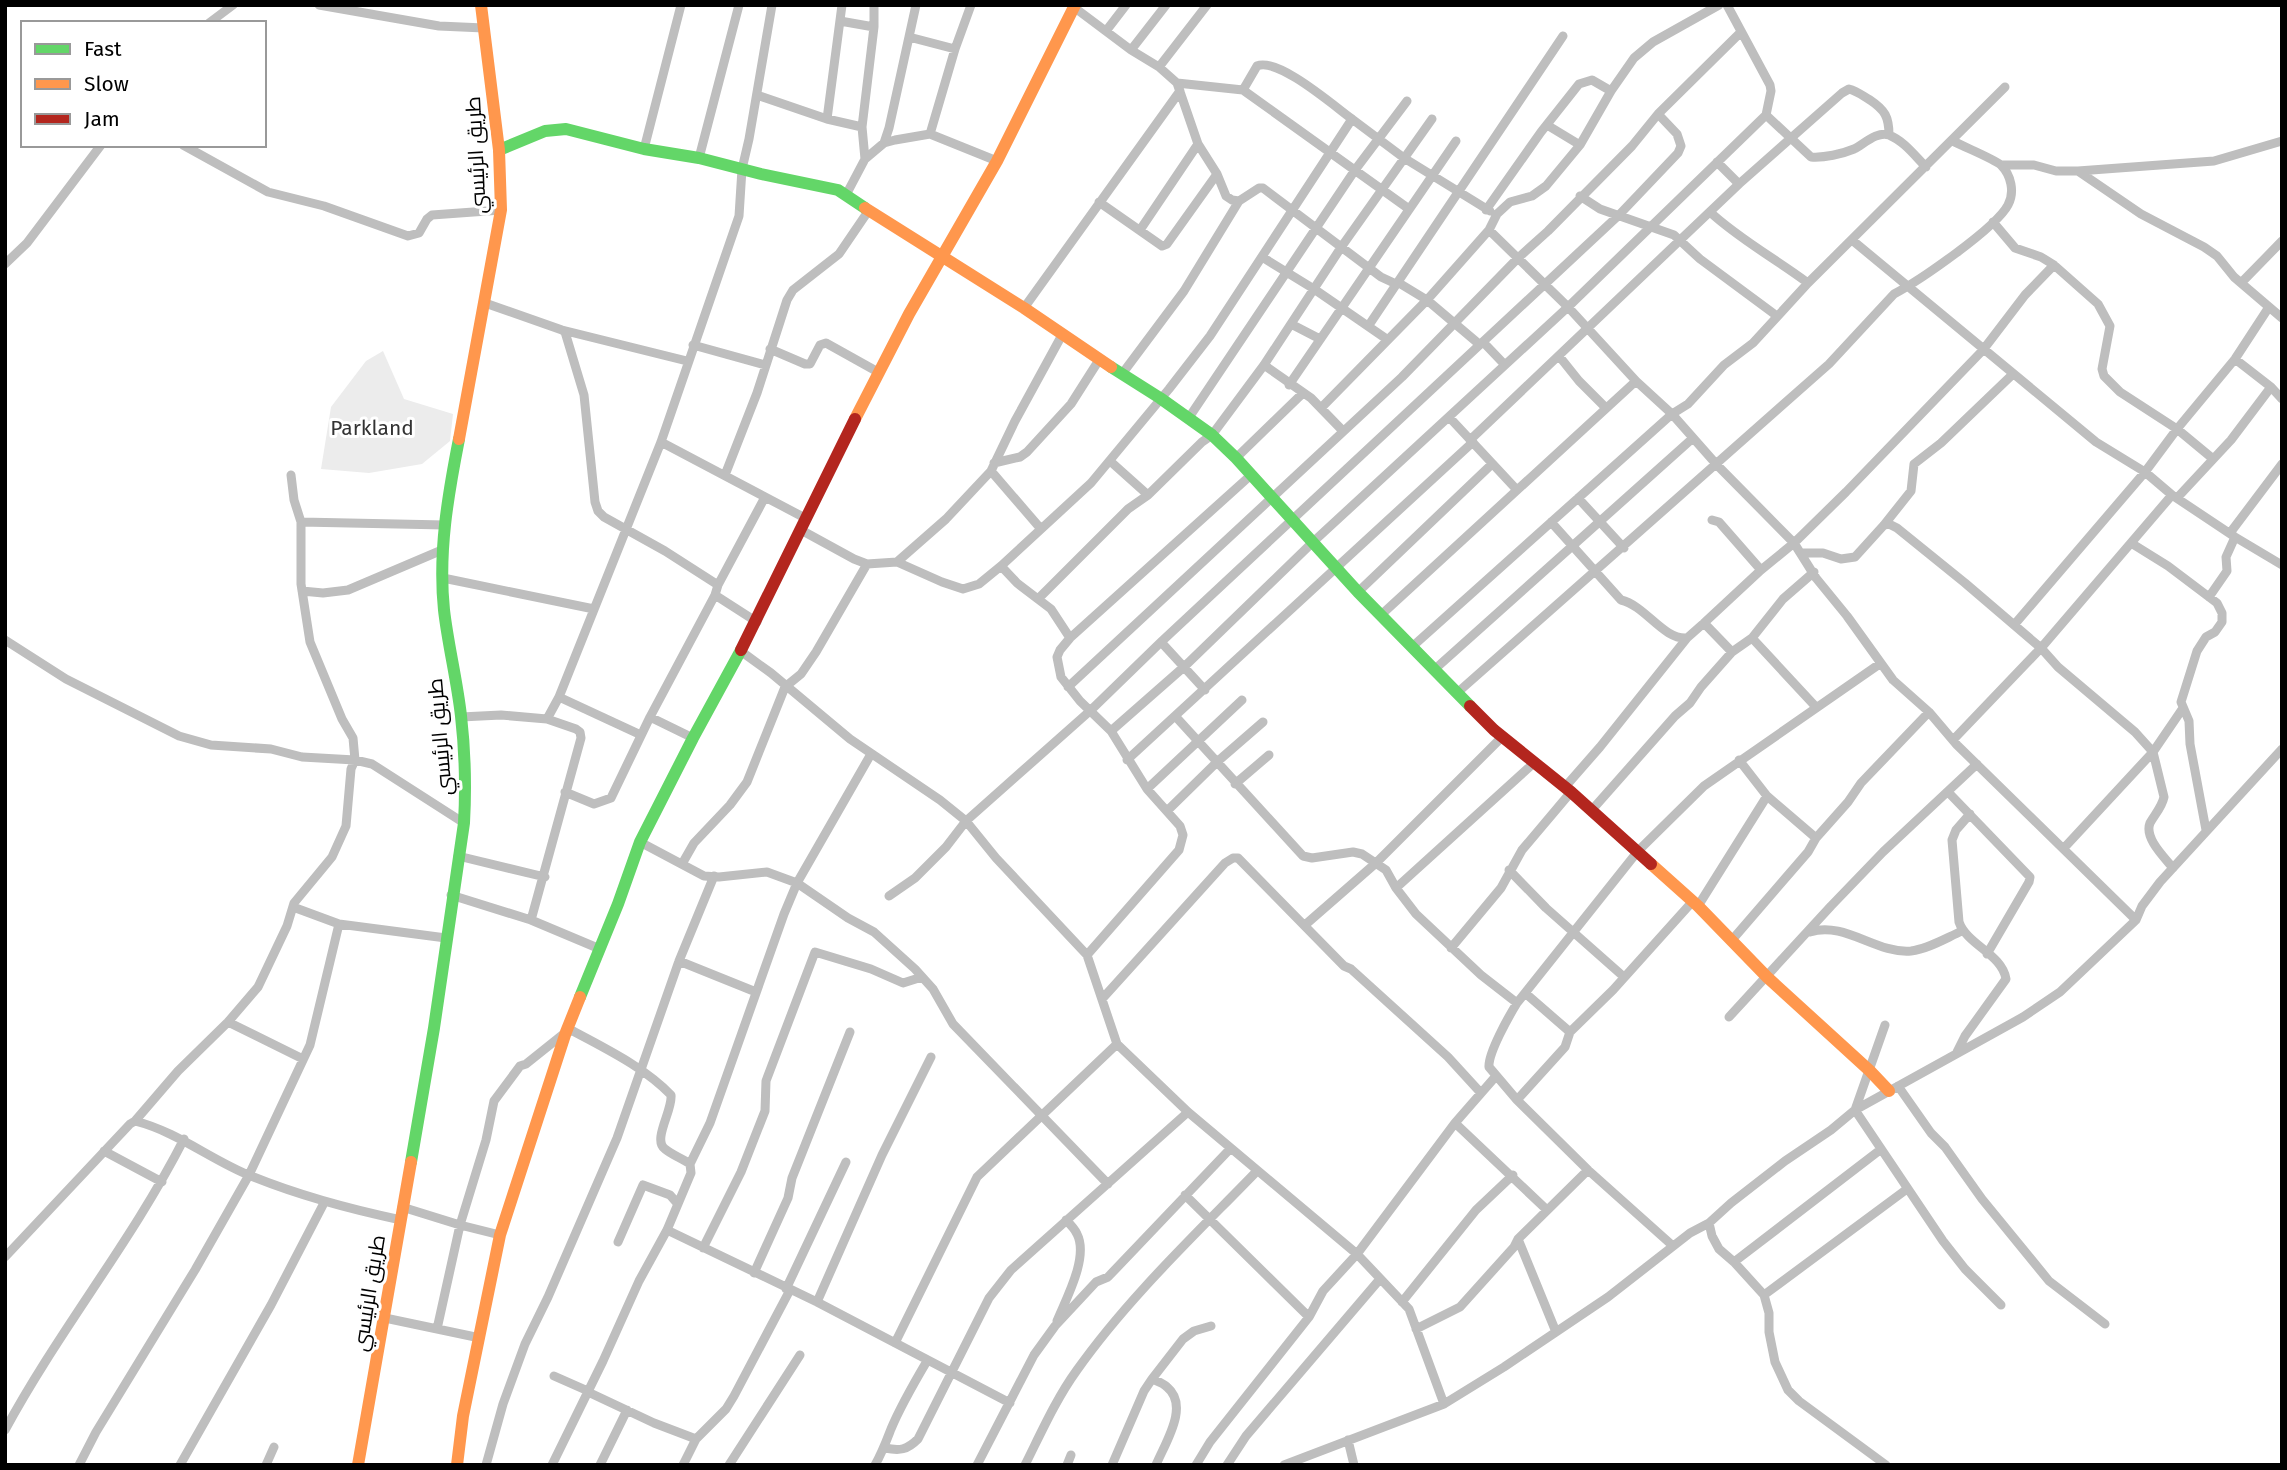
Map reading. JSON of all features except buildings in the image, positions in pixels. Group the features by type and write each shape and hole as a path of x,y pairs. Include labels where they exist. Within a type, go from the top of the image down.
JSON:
{"street":[{"path":"212,21 233,5"},
{"path":"319,5 439,26 484,28"},
{"name":"طريق الرئيسي","path":"358,1465 433,1028 464,823 466,792 461,717 444,608 442,551 449,492 500,211 499,150 481,5"},
{"path":"644,149 681,5"},
{"path":"699,158 739,5"},
{"path":"547,719 559,697 661,442 738,216 742,169 772,5"},
{"path":"827,119 842,5"},
{"path":"864,159 862,127 874,27 874,5"},
{"path":"884,144 916,5"},
{"path":"930,134 971,5"},
{"path":"1106,30 1126,5"},
{"path":"1131,50 1166,5"},
{"path":"1159,67 1207,5"},
{"path":"1321,408 1427,300 1489,230 1497,214 1510,202 1540,191 1580,145 1611,91 1634,58 1653,42 1719,5"},
{"path":"1111,731 1185,666 1313,542 1568,307 1766,115 1770,85 1727,5"},
{"path":"457,1465 463,1416 500,1235 566,1032 640,842 692,738 757,622 878,372 997,161 1075,6 1131,50 1159,67 1178,87 1198,144 1217,174 1226,196 1239,201"},
{"path":"840,21 874,27"},
{"path":"1068,687 1455,323 1632,146 1658,114 1741,32"},
{"path":"1369,325 1563,36"},
{"path":"909,37 956,49"},
{"path":"1244,90 1257,65 1267,64 1295,78 1404,158 1486,210 1497,214"},
{"path":"1486,210 1547,125 1583,81 1591,80 1611,91"},
{"path":"1178,87 1244,90 1409,209"},
{"path":"1024,308 1178,87"},
{"path":"1412,646 1672,414 1688,404 1724,365 1742,354 1808,283 2005,87"},
{"path":"1127,760 1471,441 1739,184 1849,89 1883,108 1888,118 1889,135"},
{"path":"757,95 827,119 862,127"},
{"path":"1188,419 1355,170 1407,101"},
{"path":"889,896 915,878 946,847 965,821 1091,710 1619,215 1678,153 1681,146 1677,134 1658,114"},
{"path":"1766,115 1811,157 1817,158 1855,148 1882,134 1889,135 1912,152 1926,167"},
{"path":"661,442 765,497 854,559 867,564 897,562 963,589 979,584 1091,483 1210,337 1352,119"},
{"path":"1038,598 1128,509 1148,495 1212,435 1264,365 1342,246 1432,119"},
{"path":"1547,125 1580,145"},
{"path":"499,150 555,128 576,130 644,149 699,158 821,185 846,195 1024,308 1212,435 1358,592 1502,737 1568,789 1638,851 1695,903 1767,977 1893,1089 1945,1147 1982,1199 2049,1280 2105,1324"},
{"path":"846,195 864,159 884,144 930,134 997,161"},
{"path":"1289,385 1456,141"},
{"path":"1953,141 2001,166 2034,165 2056,171 2214,161 2282,141"},
{"path":"1140,230 1198,144"},
{"path":"5,264 27,243 99,147"},
{"path":"187,147 268,192 324,206 408,236 419,233 432,215 500,211"},
{"path":"1717,162 1739,184"},
{"path":"1457,693 1829,364 1894,294 1962,248 2001,216 2012,195 2012,186 2001,166"},
{"path":"2078,171 2141,214 2217,256 2241,283 2282,318"},
{"path":"1099,202 1161,246 1167,244 1217,174"},
{"path":"1122,374 1184,291 1239,201 1259,188 1263,188 1293,210 1368,268 1389,282 1399,282 1427,300 1482,343 1505,365"},
{"path":"1580,197 1600,209 1649,228 1667,231 1777,316"},
{"path":"725,475 757,393 787,300 793,290 839,254 869,210"},
{"path":"1710,212 1728,230 1776,259 1808,283"},
{"path":"1993,222 2015,248 2054,265 2098,304 2110,326 2102,369 2104,376 2120,392 2177,429 2212,458"},
{"path":"1489,230 1568,307 1587,330 1672,414 1717,465 1794,543 1816,578 1893,680 1929,712 1953,740 2136,920"},
{"path":"1852,240 2096,442 2145,472 2174,497 2282,565"},
{"path":"2241,283 2282,241"},
{"path":"1262,257 1342,307 1388,340"},
{"path":"1451,948 1502,888 1509,870 1522,850 1687,638 1794,543 1983,350 2025,295 2054,265"},
{"path":"485,303 562,330 687,361"},
{"path":"2014,625 2145,472 2235,359 2269,307"},
{"path":"1292,324 1320,339"},
{"path":"562,330 565,332 584,395 598,511 718,585"},
{"path":"897,562 946,519 993,467 1062,335"},
{"path":"770,349 810,364 820,345 826,343 878,372"},
{"path":"693,345 765,365"},
{"path":"1559,356 1605,407"},
{"path":"2235,359 2282,398"},
{"path":"993,467 1020,457 1058,421 1100,360"},
{"path":"1264,365 1321,408 1343,431"},
{"path":"1801,553 1824,553 1841,559 1855,557 1911,491 1914,464 1941,443 2013,374"},
{"path":"1381,615 1636,381"},
{"path":"1953,740 2041,648 2131,543 2231,440 2271,387"},
{"path":"1236,458 1303,393"},
{"path":"1449,417 1517,490"},
{"path":"1435,669 1693,438"},
{"path":"1110,461 1148,495"},
{"path":"1358,592 1492,464"},
{"path":"2209,597 2227,571 2226,557 2232,535 2282,464"},
{"path":"993,467 1041,529"},
{"path":"5,1257 258,987 267,973 301,892 332,857 346,826 351,769 355,760 353,738 336,708 310,642 302,591 301,522 294,500 291,475"},
{"path":"1087,956 1179,850 1183,835 1180,826 1147,789 1111,731 1068,687 1061,677 1057,657 1070,638 1251,475"},
{"path":"565,792 594,804 611,798 650,717 765,497"},
{"path":"1578,498 1624,548"},
{"path":"1712,520 1719,522 1761,570"},
{"path":"301,522 445,525"},
{"path":"1551,522 1621,600 1635,604 1674,637 1687,638"},
{"path":"1884,525 1897,528 2014,625 2058,667 2136,732 2153,752 2164,797 2148,832 2160,853 2173,868"},
{"path":"2131,543 2168,566 2217,603 2222,613 2222,622 2215,632 2206,637 2197,651 2182,694 2183,708 2189,721 2190,744 2206,830"},
{"path":"302,591 323,593 348,590 442,551"},
{"path":"682,864 699,836 730,805 747,782 785,687 801,674 816,652 867,564"},
{"path":"1001,566 1017,583 1051,609 1070,638"},
{"path":"1591,811 1675,716 1690,703 1732,652 1752,638 1783,599 1814,572"},
{"path":"443,578 594,609"},
{"path":"715,595 757,622"},
{"path":"1704,623 1732,652"},
{"path":"1752,638 1816,707"},
{"path":"5,640 66,678 179,736 211,745 271,749 302,757 355,760 372,764 464,823"},
{"path":"1161,642 1205,690"},
{"path":"741,652 872,754 940,800 965,821 1087,956 1117,1044 1230,1149 1357,1254 1409,1309 1444,1404"},
{"path":"1673,1246 1588,1170 1517,1100 1489,1067 1488,1062 1517,1003 1638,851 1704,786 1881,663"},
{"path":"559,697 641,735"},
{"path":"1147,789 1242,700"},
{"path":"2064,848 2153,752 2183,708"},
{"path":"1732,940 1808,852 1816,838 1861,783 1929,712"},
{"path":"461,717 502,715 547,719 580,732 581,738 531,920"},
{"path":"650,717 692,738"},
{"path":"1175,717 1303,856 1312,858 1353,852 1376,863 1389,873 1396,888 1416,914 1451,948 1517,1003"},
{"path":"1167,811 1263,722"},
{"path":"1305,925 1376,863 1502,737"},
{"path":"1284,1465 1444,1404 1608,1297 1855,1110 2023,1017 2060,992 2136,920 2142,906 2173,868 2282,749"},
{"path":"552,1465 639,1281 667,1230 691,1173 690,1164 710,1123 783,914 797,883 872,754"},
{"path":"1236,785 1269,755"},
{"path":"1739,760 1767,796 1816,838"},
{"path":"1396,888 1535,762"},
{"path":"1729,1017 1883,852 1977,764"},
{"path":"1948,792 2030,877 1987,954"},
{"path":"1517,1100 1565,1047 1570,1032 1695,903 1767,796"},
{"path":"1956,1054 1965,1036 2006,979 2002,967 1962,931 1957,910 1952,840 1956,830 1970,814"},
{"path":"640,842 705,876 767,872 797,883 848,918 874,932 933,989 953,1024 1108,1184"},
{"path":"458,856 544,877"},
{"path":"1102,999 1225,863 1233,858 1240,860 1344,966 1351,969 1448,1057 1480,1092"},
{"path":"1509,870 1624,977"},
{"path":"486,1465 503,1404 525,1344 617,1138 679,961 714,877"},
{"path":"451,895 531,920 600,949"},
{"path":"293,907 339,924 446,939"},
{"path":"79,1465 249,1175 310,1045 339,924"},
{"path":"1808,933 1821,929 1837,930 1880,946 1908,951 1928,946 1962,931"},
{"path":"703,1248 741,1172 765,1111 766,1082 815,953 871,969 903,983 922,977"},
{"path":"679,961 756,992"},
{"path":"1525,993 1570,1032"},
{"path":"228,1022 303,1059"},
{"path":"1855,1110 1885,1025"},
{"path":"438,1329 460,1224 486,1140 494,1101 520,1066 566,1032 573,1031 611,1051 671,1095 672,1103 660,1144 690,1164"},
{"path":"754,1273 788,1198 792,1178 850,1032"},
{"path":"895,1343 977,1177 1117,1044"},
{"path":"817,1302 882,1154 931,1057"},
{"path":"1196,1465 1210,1442 1309,1317 1323,1291 1357,1254 1455,1123 1496,1076"},
{"path":"1855,1110 1950,1251 2001,1305"},
{"path":"885,1448 904,1450 918,1439 989,1298 1011,1270 1188,1112"},
{"path":"135,1121 184,1139 249,1175 324,1203 460,1224 500,1235"},
{"path":"1455,1123 1548,1210"},
{"path":"5,1430 25,1393 162,1182 184,1139"},
{"path":"977,1465 1034,1354 1055,1326 1096,1282 1108,1277 1230,1149"},
{"path":"1734,1262 1880,1150"},
{"path":"104,1151 162,1182"},
{"path":"683,1465 696,1439 726,1409 788,1290 846,1162"},
{"path":"1416,1329 1460,1307 1514,1247 1518,1239 1588,1170"},
{"path":"1025,1465 1076,1371 1185,1244 1256,1171"},
{"path":"1402,1302 1476,1210 1513,1175"},
{"path":"618,1242 643,1185 670,1195 677,1203"},
{"path":"1764,1295 1907,1189"},
{"path":"1185,1195 1309,1317"},
{"path":"180,1465 271,1305 324,1203"},
{"path":"1055,1326 1075,1279 1080,1246 1077,1234 1066,1220"},
{"path":"1709,1223 1719,1249 1764,1295 1775,1362 1788,1390 1886,1465"},
{"path":"667,1230 817,1302 1010,1403"},
{"path":"1518,1239 1556,1332"},
{"path":"1227,1465 1246,1437 1380,1279"},
{"path":"385,1318 480,1338"},
{"path":"1112,1465 1144,1391 1152,1379 1183,1339 1194,1331 1211,1326"},
{"path":"729,1465 800,1355"},
{"path":"875,1465 927,1360"},
{"path":"554,1376 696,1439"},
{"path":"1152,1379 1167,1386 1175,1397 1177,1412 1156,1465"},
{"path":"600,1465 627,1410"},
{"path":"1348,1440 1354,1465"},
{"path":"266,1465 274,1447"}],"green space":[{"name":"Parkland","path":"383,351 404,399 453,414 450,441 422,464 369,473 321,469 331,407 366,361"}],"traffic: fast":[{"path":"499,150 545,131 566,129 644,149 699,158 838,190 865,208"},
{"path":"1111,367 1212,435 1358,592 1470,706"},
{"path":"411,1162 464,823 465,769 462,729 442,588 445,524 459,439"},
{"path":"580,997 640,842 741,650"}],"traffic: slow":[{"path":"459,439 501,210 499,150 481,5"},
{"path":"855,419 909,314 997,161 1075,5"},
{"path":"865,208 1024,308 1111,367"},
{"path":"1651,864 1889,1091"},
{"path":"457,1465 463,1416 500,1235 566,1032 580,997"},
{"path":"358,1465 411,1162"}],"traffic: jam":[{"path":"741,650 855,419"},
{"path":"1470,706 1494,730 1571,792 1651,864"}]}
